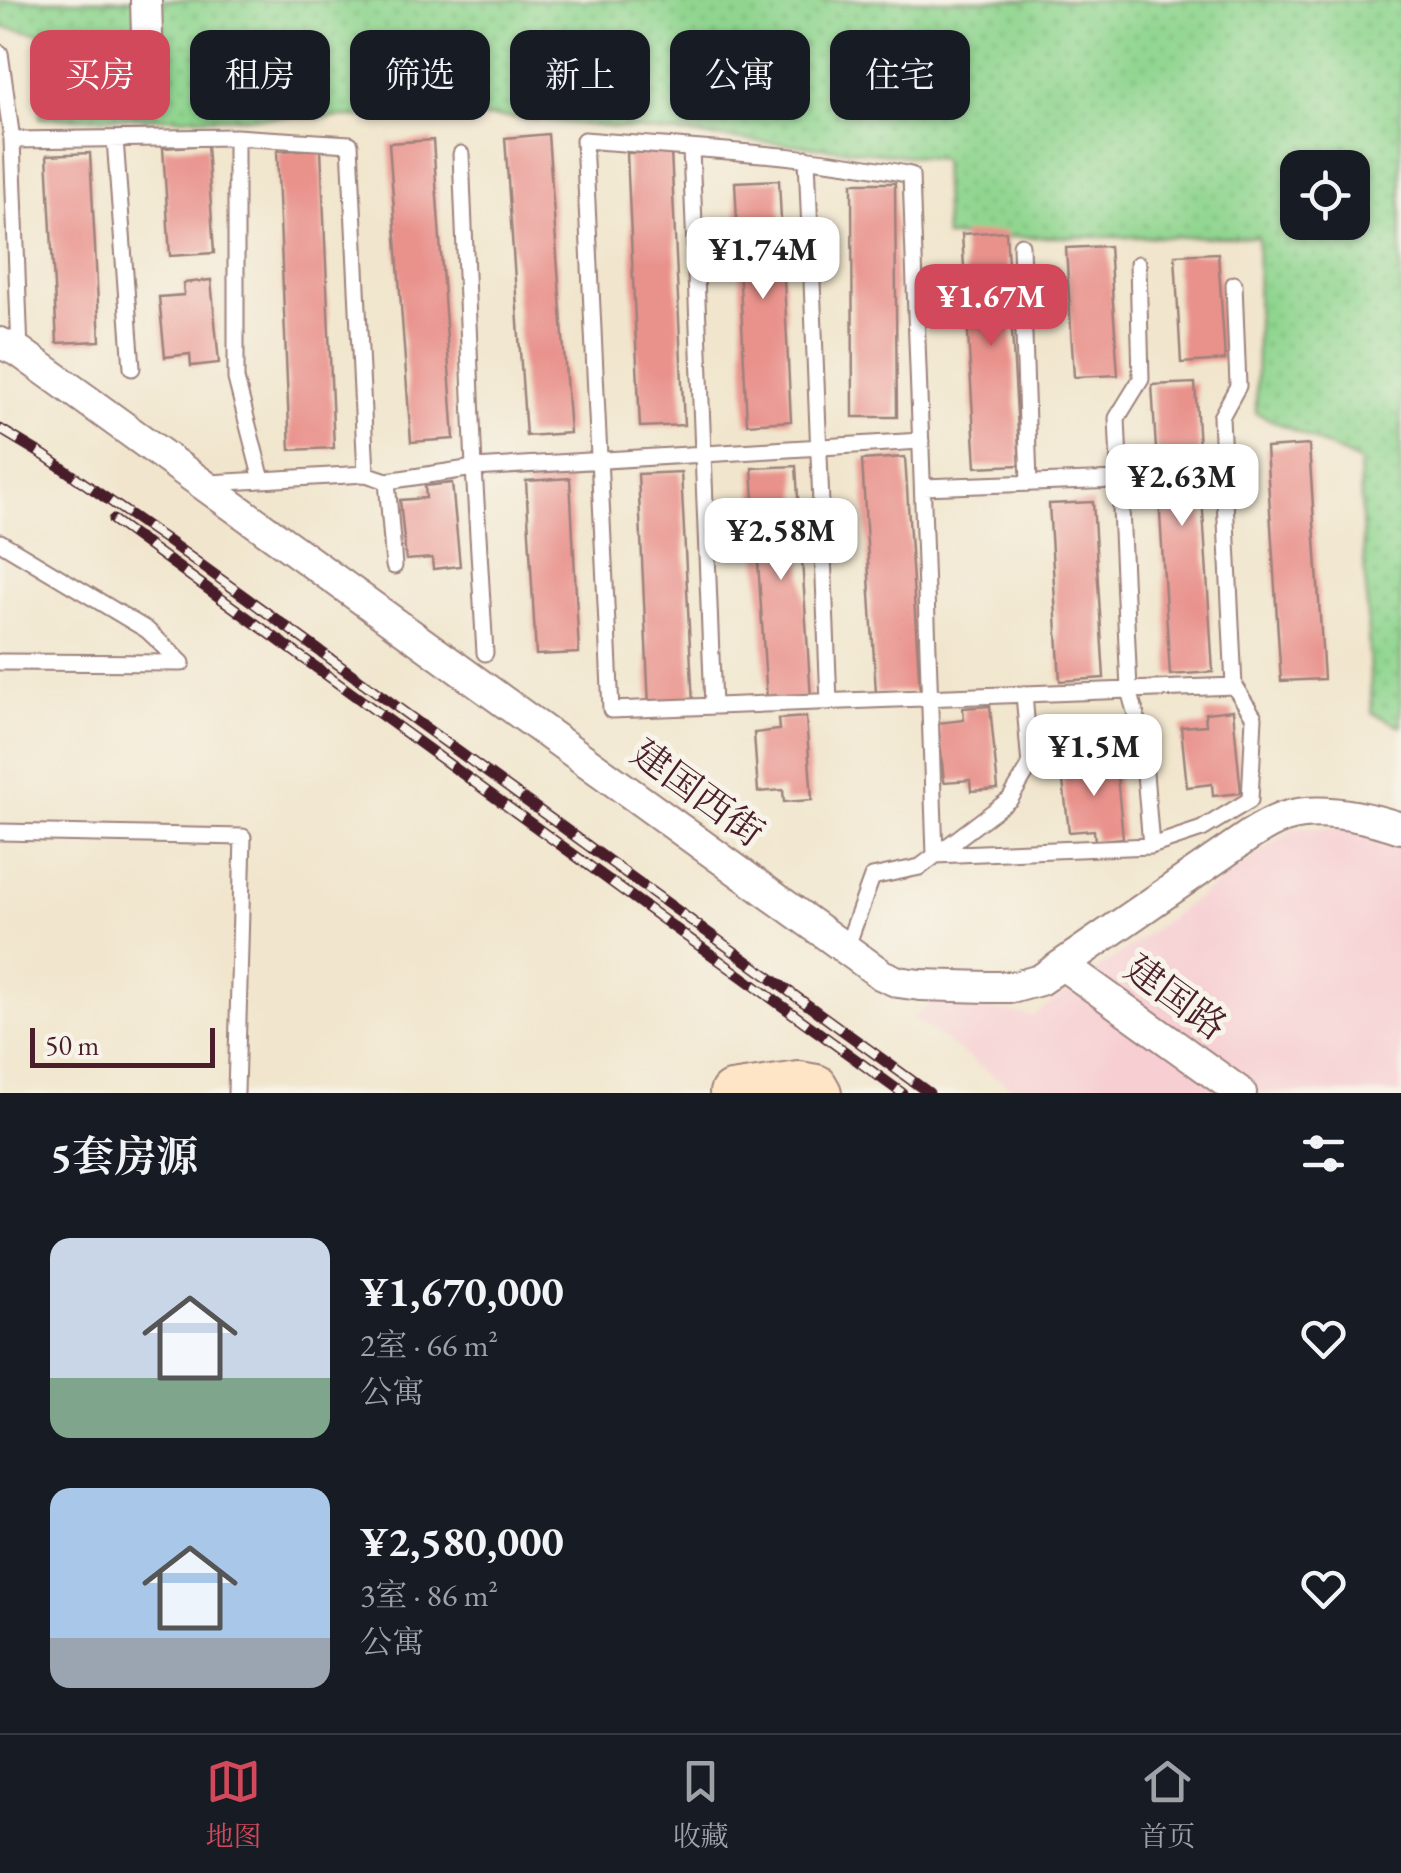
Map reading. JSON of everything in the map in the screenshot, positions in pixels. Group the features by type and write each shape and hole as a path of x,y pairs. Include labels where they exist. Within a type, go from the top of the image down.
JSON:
{"street":[{"path":"146,0 147,30"},
{"name":"建国西街","path":"10,347 882,975 898,982 1015,987 1040,980 1250,834 1288,816 1320,813 1401,828"},
{"name":"建国路","path":"1064,966 1241,1093"},
{"path":"731,1093 799,1083 816,1086 820,1093"}],"lane":[{"path":"0,52 12,140 10,347"},
{"path":"12,140 236,136 350,144 366,474"},
{"path":"236,136 236,379 262,480"},
{"path":"115,139 132,368"},
{"path":"934,856 929,698 922,487 921,441 910,174 807,158 584,140 611,710 829,702 929,698 1024,694 1234,686"},
{"path":"692,149 714,706"},
{"path":"461,154 485,653"},
{"path":"807,158 829,702"},
{"path":"1021,244 1029,483"},
{"path":"1138,264 1141,380 1116,418 1129,690 1142,737 1152,846"},
{"path":"934,856 1152,846 1202,830 1250,800 1254,717 1234,686 1221,418 1238,386 1234,284"},
{"path":"200,484 366,474 388,481 474,468 921,441"},
{"path":"922,487 1119,480"},
{"path":"388,481 394,566"},
{"path":"0,542 147,630 182,663 0,662"},
{"path":"846,949 872,877 920,868 1010,799 1030,766 1024,694"},
{"path":"0,832 244,836 236,1093"}],"shaded area":[{"path":"1336,828 1401,845 1401,1093 1018,1093 913,1018 935,1000 1033,1016 1293,829"}],"green space":[{"path":"0,0 1401,0 1401,726 1372,713 1359,461 1256,413 1258,237 945,237 942,159 535,120 650,120 650,30 510,30 510,118 490,117 490,30 350,30 350,117 330,117 330,30 190,30 190,118 170,118 170,30 30,32 0,27"}],"building":[{"path":"548,134 570,433 526,436 505,138"},
{"path":"433,140 454,439 411,442 389,143"},
{"path":"207,145 214,253 170,256 163,148"},
{"path":"321,149 334,448 290,450 277,151"},
{"path":"671,151 684,425 640,427 627,153"},
{"path":"90,153 100,341 57,343 47,155"},
{"path":"779,180 791,421 747,424 735,182"},
{"path":"852,183 895,183 897,417 853,417"},
{"path":"1006,231 1020,465 976,467 962,234"},
{"path":"1109,246 1118,375 1074,377 1066,248"},
{"path":"1218,253 1225,360 1181,363 1175,255"},
{"path":"211,280 219,363 191,366 190,354 165,357 159,297 184,295 183,283"},
{"path":"1195,383 1213,672 1170,675 1152,385"},
{"path":"1309,445 1324,679 1281,681 1266,448"},
{"path":"905,457 920,691 876,693 862,460"},
{"path":"796,466 811,699 767,701 752,468"},
{"path":"681,472 693,705 649,707 638,474"},
{"path":"570,478 579,653 536,655 526,481"},
{"path":"452,483 460,566 433,569 432,558 406,560 400,500 426,498 425,486"},
{"path":"1093,502 1104,678 1060,681 1049,504"},
{"path":"990,706 998,789 971,791 970,780 944,782 938,723 964,720 963,708"},
{"path":"1233,710 1241,793 1213,796 1212,784 1187,787 1181,727 1206,725 1205,713"},
{"path":"806,717 812,800 784,802 783,790 758,792 754,733 779,730 778,719"},
{"path":"1115,756 1123,838 1095,841 1094,830 1069,832 1062,773 1088,770 1087,758"}],"railway":[{"path":"0,429 168,541 929,1093"},
{"path":"113,520 902,1093"}]}
